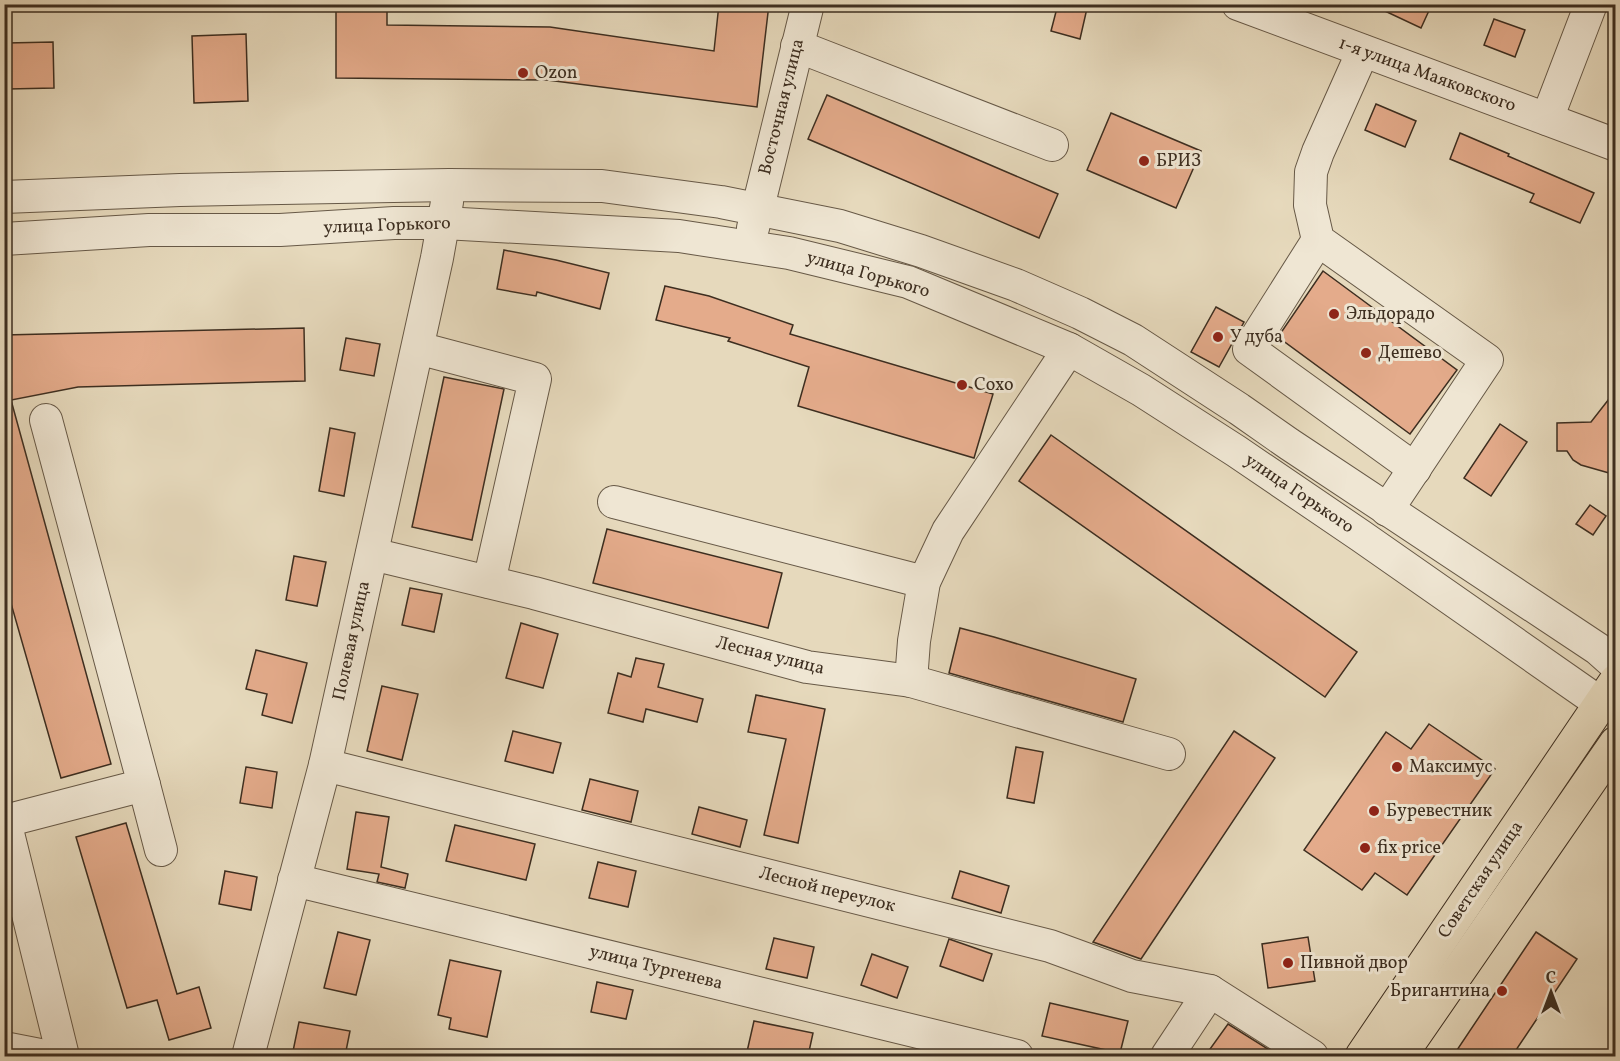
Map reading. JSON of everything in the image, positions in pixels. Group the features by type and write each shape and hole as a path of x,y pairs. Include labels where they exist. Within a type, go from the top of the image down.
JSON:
{"main road":[{"name":"Советская улица","path":"1362,1056 1610,697"},
{"name":"Советская улица","path":"1400,1056 1616,743"}],"street":[{"name":"Восточная улица","path":"749,247 808,4"},
{"name":"1-я улица Маяковского","path":"1238,4 1616,144"},
{"path":"1547,119 1591,4"},
{"path":"797,46 1052,145"},
{"path":"1363,51 1311,171 1310,205 1318,240 1486,360 1387,510"},
{"name":"улица Горького","path":"4,197 180,189 449,185 602,186 721,201 840,225 1016,285 1080,313 1133,340 1598,649 1616,665"},
{"name":"Полевая улица","path":"248,1056 325,765 444,223 449,185"},
{"name":"улица Горького","path":"4,239 148,230 280,230 394,223 444,223 679,236 789,253 908,282 1069,349 1141,390 1610,697"},
{"path":"1318,240 1249,349 1415,469"},
{"path":"417,348 535,379 489,582"},
{"path":"911,681 914,641 924,582 948,531 1069,349"},
{"path":"1189,421 1210,390"},
{"path":"46,420 161,850"},
{"path":"615,502 924,582"},
{"name":"Лесная улица","path":"372,554 489,582 807,668 911,681 1169,754"},
{"name":"Лесной переулок","path":"325,765 1050,946 1132,976 1210,992 1312,1056"},
{"path":"63,1056 15,899 5,819 144,785"},
{"name":"улица Тургенева","path":"294,880 1017,1056"},
{"path":"1167,1056 1210,992"},
{"path":"4,1048 45,1056"}],"building":[{"path":"336,4 387,4 387,25 550,27 714,51 719,4 769,4 757,107 547,80 336,78"},
{"path":"1058,4 1088,4 1080,39 1051,31"},
{"path":"1370,4 1432,4 1421,28"},
{"path":"1494,19 1525,30 1515,57 1484,45"},
{"path":"246,34 248,101 194,103 192,36"},
{"path":"53,42 54,88 8,89 7,43"},
{"path":"827,95 1058,194 1039,238 808,139"},
{"path":"1376,104 1416,121 1405,147 1365,130"},
{"name":"БРИЗ","path":"1111,113 1201,151 1176,208 1087,170"},
{"path":"1460,133 1594,193 1580,223 1530,202 1534,194 1450,159"},
{"path":"504,250 609,273 600,309 537,292 536,296 497,289"},
{"name":"Дешево","path":"1323,271 1457,370 1410,434 1278,337"},
{"path":"665,286 709,296 793,325 790,334 993,394 974,458 798,406 809,367 728,341 730,338 656,320"},
{"name":"У дуба","path":"1216,307 1244,322 1219,367 1191,352"},
{"path":"304,328 305,381 78,387 11,400 111,764 61,778 4,579 4,335"},
{"path":"346,338 380,344 374,376 340,370"},
{"path":"444,377 504,389 472,540 412,527"},
{"path":"1616,390 1616,475 1581,465 1573,460 1567,451 1557,451 1557,423 1591,422"},
{"path":"1500,424 1527,442 1491,496 1464,478"},
{"path":"330,428 355,433 344,496 319,491"},
{"path":"1051,435 1357,652 1325,697 1019,481"},
{"path":"1590,505 1606,516 1593,535 1576,524"},
{"path":"607,529 782,573 768,628 593,583"},
{"path":"294,556 326,562 317,606 286,600"},
{"path":"410,588 442,594 434,632 402,625"},
{"path":"521,623 558,634 543,688 506,678"},
{"path":"960,628 1136,679 1123,722 949,673"},
{"path":"256,650 307,663 292,723 262,715 267,694 246,689"},
{"path":"636,658 664,664 658,687 703,699 697,722 646,709 643,722 608,713 618,673 631,677"},
{"path":"382,686 418,694 402,760 367,751"},
{"path":"756,695 825,709 798,843 764,835 786,739 748,732"},
{"path":"1429,724 1495,769 1407,895 1375,873 1362,890 1304,850 1386,732 1411,749"},
{"path":"513,731 561,743 553,773 505,761"},
{"path":"1234,731 1275,758 1141,959 1093,942"},
{"path":"1016,747 1043,752 1034,803 1007,798"},
{"path":"246,767 277,772 272,808 240,803"},
{"path":"590,779 638,791 631,822 582,810"},
{"path":"699,807 747,820 740,847 692,834"},
{"path":"356,812 389,817 381,867 408,874 405,888 377,882 379,874 347,869"},
{"path":"126,823 177,994 199,987 211,1028 169,1040 157,1000 127,1008 76,837"},
{"path":"455,825 535,844 526,880 446,861"},
{"path":"598,862 636,871 628,907 589,898"},
{"path":"225,871 257,877 251,910 219,904"},
{"path":"960,871 1009,886 1001,913 952,898"},
{"path":"338,932 370,940 356,995 324,988"},
{"path":"1536,932 1577,959 1512,1056 1453,1056"},
{"name":"Пивной двор","path":"1308,937 1315,981 1268,988 1262,944"},
{"path":"774,938 814,947 807,978 766,969"},
{"path":"949,939 992,954 983,981 940,966"},
{"path":"872,954 908,967 897,998 861,985"},
{"path":"450,960 501,971 487,1037 449,1029 451,1018 438,1015"},
{"path":"597,982 633,990 626,1019 591,1012"},
{"path":"1050,1003 1128,1021 1120,1053 1042,1036"},
{"path":"754,1021 813,1033 808,1056 746,1056"},
{"path":"299,1022 350,1031 345,1056 292,1056"},
{"path":"1228,1024 1279,1056 1205,1056"}],"place":[{"name":"Ozon","path":"523,73"},
{"name":"БРИЗ","path":"1144,161"},
{"name":"Эльдорадо","path":"1334,314"},
{"name":"У дуба","path":"1218,337"},
{"name":"Дешево","path":"1366,353"},
{"name":"Сохо","path":"962,385"},
{"name":"Максимус","path":"1397,767"},
{"name":"Буревестник","path":"1374,811"},
{"name":"fix price","path":"1365,848"},
{"name":"Пивной двор","path":"1288,963"},
{"name":"Бригантина","path":"1502,991"}]}
